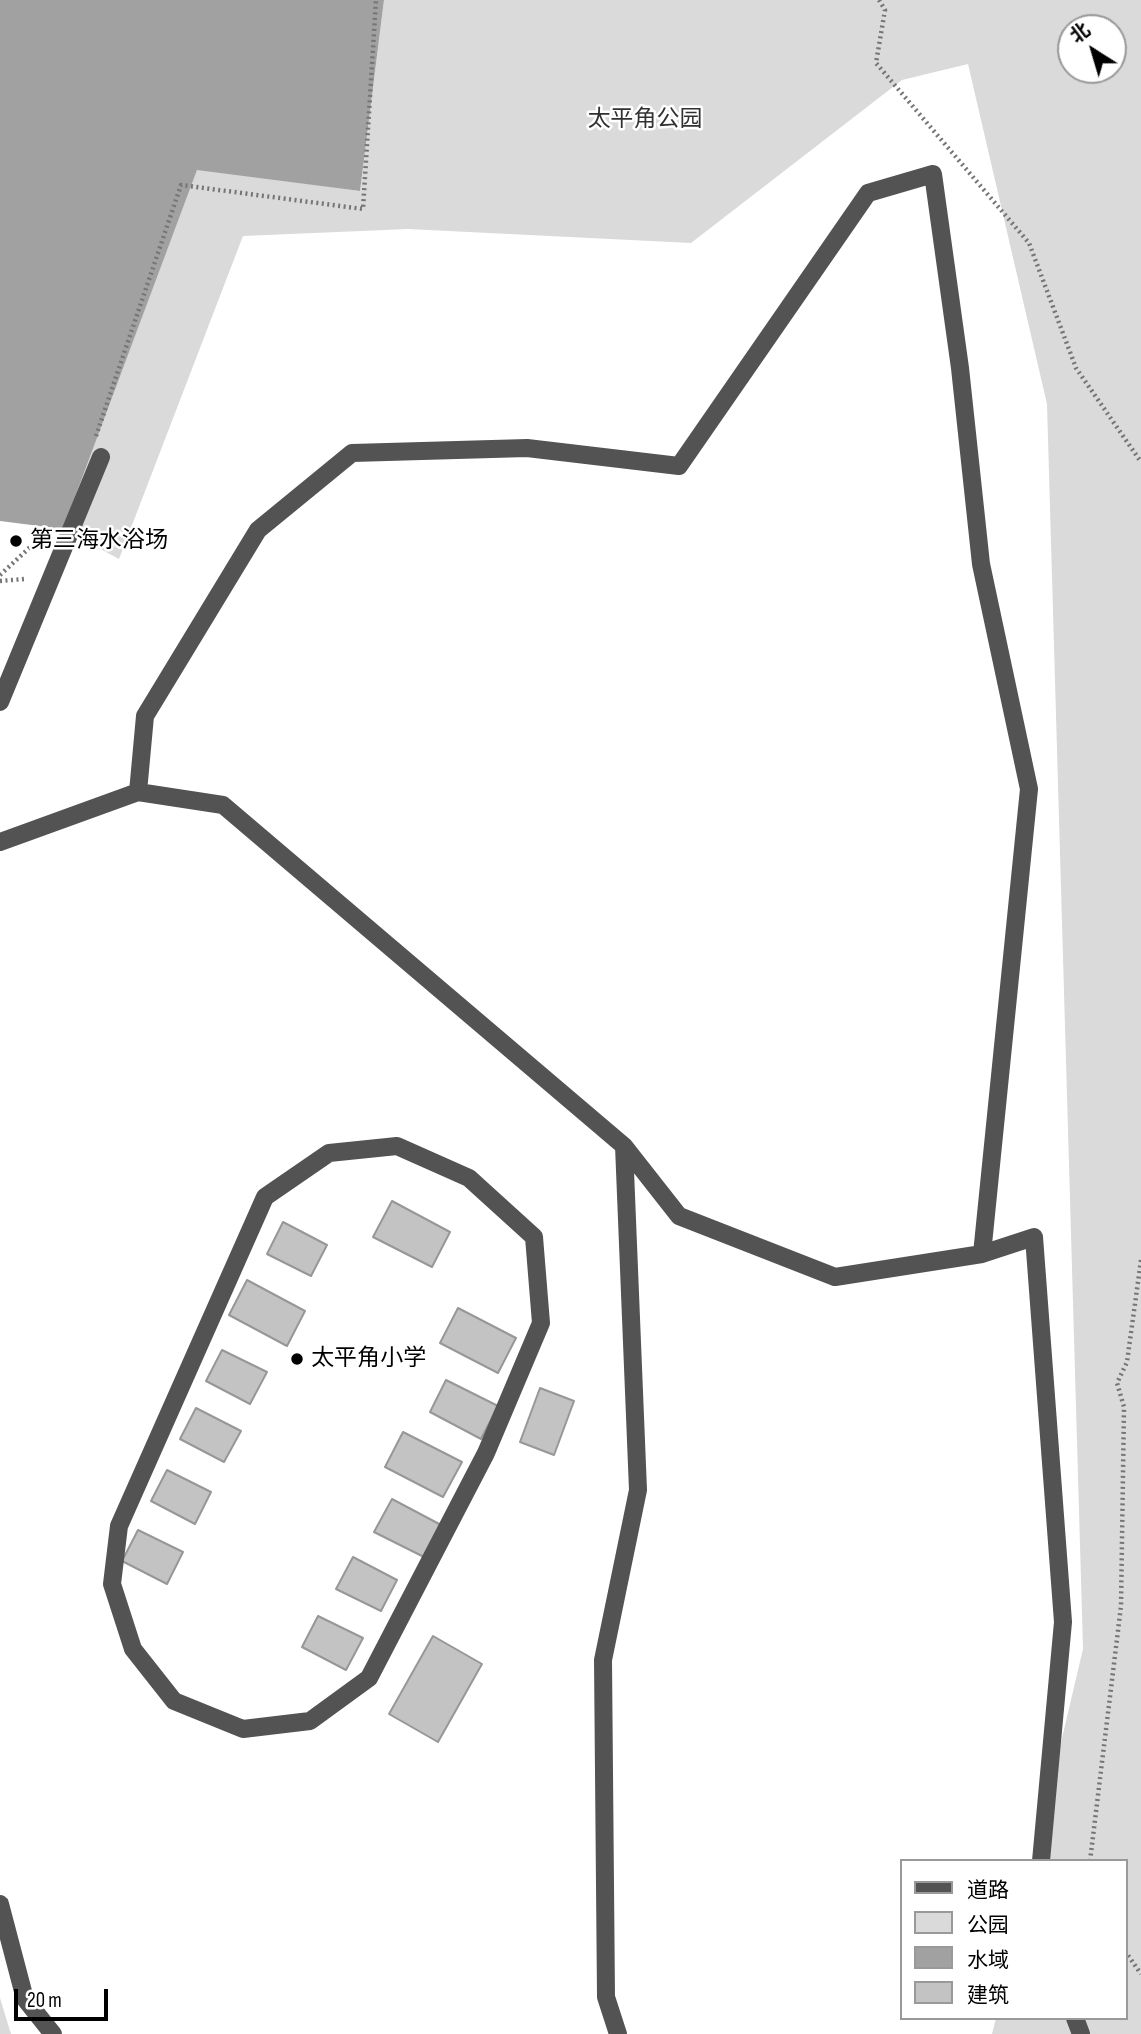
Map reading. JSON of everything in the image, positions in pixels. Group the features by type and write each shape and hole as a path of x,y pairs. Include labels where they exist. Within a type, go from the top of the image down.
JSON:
{"street":[{"path":"138,792 145,716 258,530 352,453 527,448 679,466 868,193 933,174 960,368 981,564 1029,789 982,1254"},
{"path":"0,702 97,451"},
{"path":"0,842 138,792 223,805 624,1146 679,1216 835,1277 982,1254 1034,1237 1063,1622 1041,1859"},
{"path":"397,1146 469,1178 534,1237 541,1323 486,1452 369,1678 310,1721 243,1729 174,1701 133,1649 112,1584 119,1526 265,1197 329,1153 397,1146"},
{"path":"618,2034 606,1997 603,1660 638,1490 624,1146"},
{"path":"0,1903 25,1998 53,2034"}],"path":[{"path":"97,451 181,185 363,209 376,0"},
{"path":"879,0 885,10 876,63 1029,243 1076,368 1141,462"},
{"path":"0,575 51,528"},
{"path":"1090,1859 1121,1606 1124,1407 1117,1383 1126,1362 1141,1260"},
{"path":"1127,1954 1141,1973"}],"green space":[{"name":"太平角公园","path":"384,0 1141,0 1141,2034 992,2034 996,2020 1127,2020 1127,1859 1033,1859 1083,1649 1047,404 968,64 902,80 691,243 408,229 243,236 119,559 63,529 197,169 360,191"},
{"path":"0,1998 11,2034 0,2034"}],"water":[{"path":"0,0 384,0 360,191 197,170 63,529 0,521"}],"building":[{"path":"392,1201 450,1232 432,1267 373,1237"},
{"path":"283,1222 327,1245 311,1276 267,1254"},
{"path":"247,1280 305,1311 287,1346 229,1315"},
{"path":"458,1308 516,1338 498,1373 440,1343"},
{"path":"222,1350 267,1372 250,1404 206,1381"},
{"path":"446,1380 498,1406 481,1439 430,1412"},
{"path":"540,1388 574,1401 554,1455 520,1442"},
{"path":"196,1408 241,1431 224,1462 180,1439"},
{"path":"403,1432 462,1462 443,1497 385,1467"},
{"path":"167,1470 211,1492 195,1524 151,1501"},
{"path":"392,1499 443,1526 426,1558 374,1532"},
{"path":"138,1530 183,1552 167,1584 122,1561"},
{"path":"353,1557 397,1580 381,1611 336,1589"},
{"path":"318,1616 363,1638 346,1670 302,1647"},
{"path":"433,1636 482,1664 438,1742 389,1714"}],"place":[{"name":"第三海水浴场","path":"16,541"},
{"name":"太平角小学","path":"297,1359"}]}
